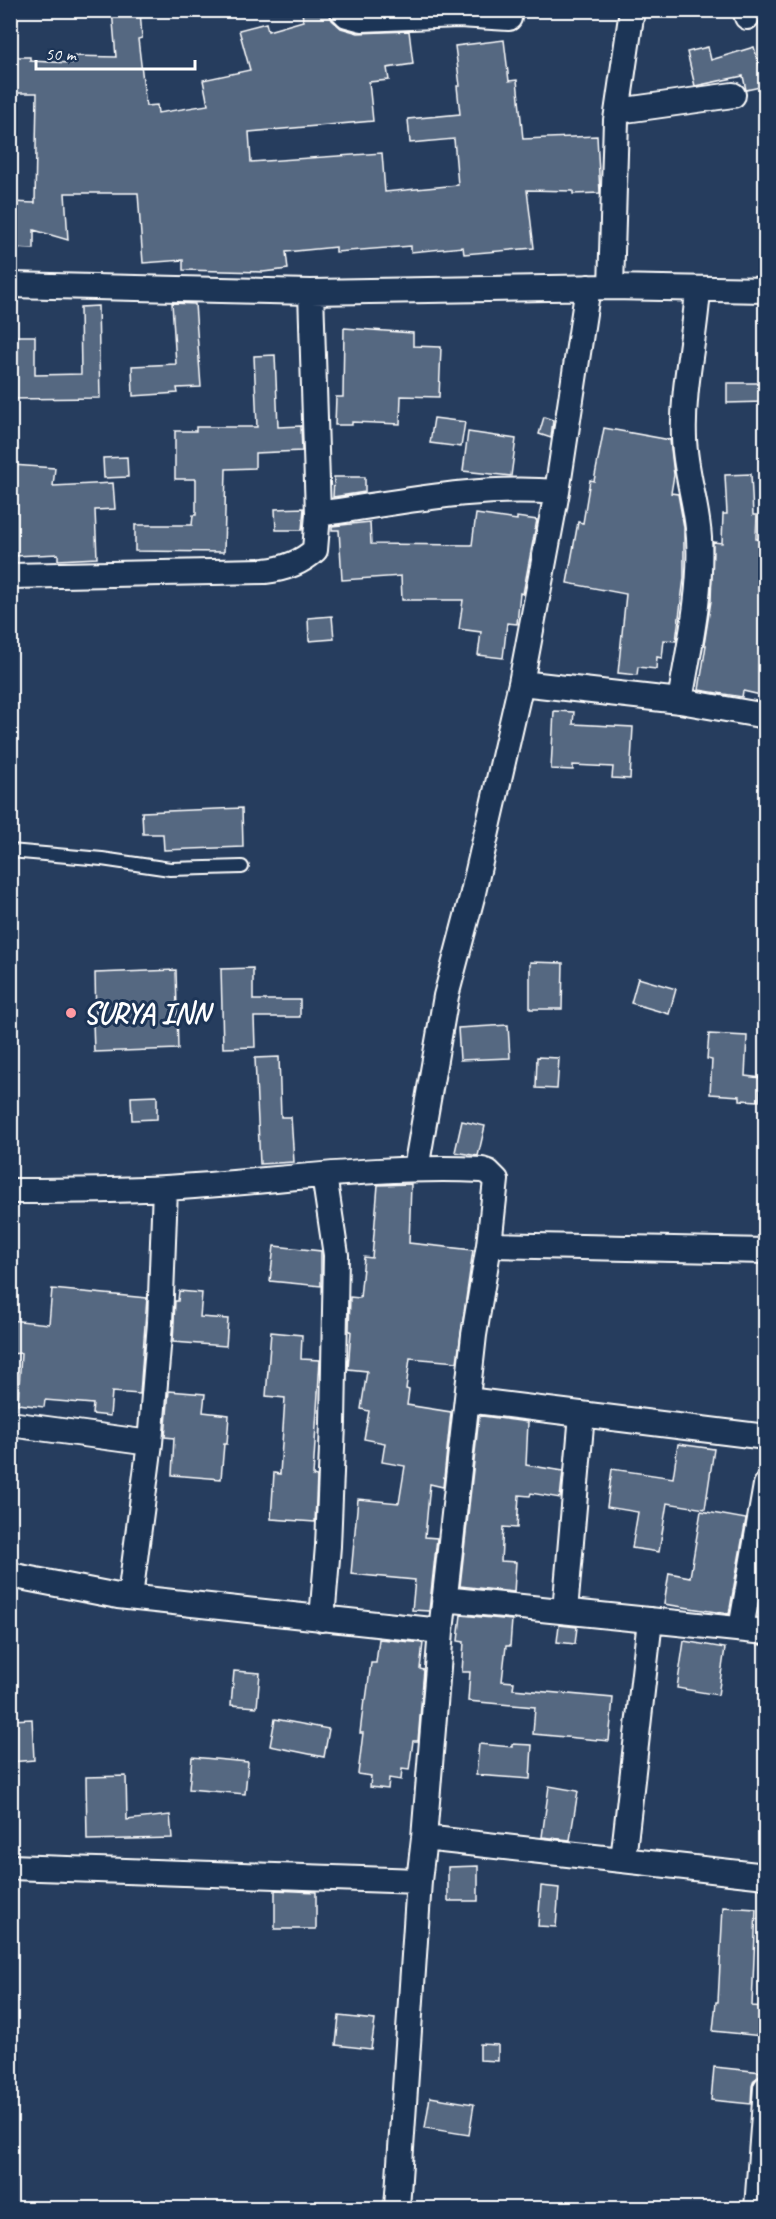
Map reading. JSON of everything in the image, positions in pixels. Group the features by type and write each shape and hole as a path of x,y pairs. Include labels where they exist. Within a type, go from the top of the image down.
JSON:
{"street":[{"path":"342,10 347,15 362,19 460,13 509,18"},
{"path":"416,1169 447,996 521,683 556,492 612,219 618,111 632,10"},
{"path":"618,111 733,95"},
{"path":"10,285 311,292 599,287 765,290"},
{"path":"680,701 699,581 699,535 690,490 684,439 686,383 698,289"},
{"path":"10,576 275,570 306,558 315,550 318,514 311,292"},
{"path":"318,514 470,492 500,490 556,492"},
{"path":"521,683 680,701 765,716"},
{"path":"10,1191 165,1188 324,1174 416,1169 482,1170 493,1175 497,1186 474,1335 441,1631 419,1881 397,2208"},
{"path":"322,1618 331,1479 336,1265 324,1174"},
{"path":"130,1597 150,1443 160,1323 165,1188"},
{"path":"489,1245 765,1251"},
{"path":"467,1400 765,1437"},
{"path":"565,1611 582,1414"},
{"path":"10,1424 150,1443"},
{"path":"741,1629 765,1485"},
{"path":"10,1575 130,1597 441,1631"},
{"path":"444,1599 765,1632"},
{"path":"623,1860 650,1620"},
{"path":"424,1838 765,1876"},
{"path":"10,1867 419,1881"},
{"path":"757,2208 765,2088"}],"lane":[{"path":"10,851 102,859 170,869 243,867"}],"building":[{"path":"112,10 140,10 142,38 138,39 146,106 157,105 158,113 208,105 203,80 250,70 239,30 266,23 268,31 303,21 302,10 328,10 332,20 341,28 358,33 409,31 413,64 387,68 389,80 369,82 373,121 249,132 251,162 382,153 385,192 458,185 454,139 410,143 408,119 460,114 457,86 460,86 455,46 504,40 509,81 517,80 523,139 597,136 600,193 573,194 573,191 527,190 534,248 464,254 463,247 411,252 411,246 336,252 336,247 286,252 288,269 263,272 183,270 183,260 143,263 138,193 65,193 68,240 34,230 34,249 10,248 10,202 35,203 37,93 10,93 10,57 30,57 30,61 72,63 72,56 116,57"},
{"path":"708,47 711,60 754,47 761,70 765,69 765,86 746,90 743,76 695,86 687,52"},
{"path":"172,303 195,304 201,387 177,388 178,393 133,396 132,366 176,364"},
{"path":"98,306 100,398 10,399 10,336 35,336 35,375 81,374 80,307"},
{"path":"344,328 413,333 413,346 441,347 439,397 401,396 400,424 352,422 352,425 335,425 336,397 343,397"},
{"path":"275,355 278,427 301,426 302,451 255,453 255,468 226,469 224,552 135,551 135,525 192,525 193,515 196,515 196,479 175,479 175,431 196,431 196,427 257,427 254,356"},
{"path":"727,383 762,383 763,402 727,403"},
{"path":"544,417 553,420 551,438 539,434"},
{"path":"434,418 465,422 461,447 430,443"},
{"path":"604,428 670,440 674,475 671,493 678,494 684,527 684,578 676,641 664,640 662,658 657,657 656,669 638,667 637,675 618,673 626,594 567,583 578,522 583,523 590,480 594,481"},
{"path":"468,432 516,439 511,476 463,471"},
{"path":"127,457 128,477 104,478 103,458"},
{"path":"12,465 55,468 53,486 113,483 115,509 95,510 97,558 58,560 58,554 14,556 10,516"},
{"path":"751,474 753,515 757,515 756,539 765,539 765,696 743,691 742,697 699,690 711,601 713,542 722,543 723,514 727,514 725,475"},
{"path":"334,477 365,477 365,492 333,497"},
{"path":"304,508 302,530 276,530 275,509"},
{"path":"476,514 517,520 517,517 537,520 523,594 520,593 517,624 507,623 503,658 478,655 481,632 459,629 463,600 402,600 401,576 342,580 339,530 332,530 332,526 370,522 371,544 472,545"},
{"path":"332,616 334,639 309,641 308,618"},
{"path":"554,711 574,712 573,724 633,727 630,779 612,778 613,767 573,765 573,770 551,769"},
{"path":"242,808 243,847 164,850 163,834 143,834 142,812"},
{"path":"530,962 563,963 562,1009 530,1009"},
{"path":"253,968 253,1000 300,1000 300,1017 254,1017 255,1047 223,1048 221,969"},
{"path":"176,970 178,1049 94,1052 95,973"},
{"path":"638,978 676,989 669,1014 631,1003"},
{"path":"508,1025 510,1058 460,1060 458,1028"},
{"path":"709,1034 747,1036 745,1076 761,1078 759,1101 740,1100 740,1096 710,1094 712,1060 707,1059"},
{"path":"279,1057 281,1117 291,1117 294,1162 260,1164 255,1058"},
{"path":"537,1057 559,1058 557,1089 536,1088"},
{"path":"157,1096 157,1119 132,1120 131,1097"},
{"path":"462,1121 485,1126 478,1156 455,1152"},
{"path":"411,1184 409,1243 473,1250 457,1362 410,1358 406,1389 409,1390 407,1405 451,1412 443,1487 430,1484 425,1537 437,1538 429,1611 412,1610 415,1580 351,1574 358,1499 399,1503 405,1466 382,1462 385,1443 364,1439 369,1411 361,1409 367,1371 348,1369 351,1331 349,1331 350,1297 360,1298 364,1257 372,1258 378,1185"},
{"path":"274,1246 321,1251 321,1286 270,1281"},
{"path":"52,1289 147,1298 140,1394 112,1392 110,1416 92,1414 93,1404 45,1400 44,1407 18,1404 21,1353 10,1354 10,1320 49,1324"},
{"path":"179,1291 202,1293 200,1317 228,1319 226,1346 173,1342 175,1301 178,1301"},
{"path":"271,1332 302,1335 301,1359 320,1360 313,1476 317,1477 315,1522 271,1519 274,1473 280,1474 285,1398 266,1396"},
{"path":"169,1391 205,1394 203,1412 229,1415 221,1479 172,1475 174,1438 165,1437"},
{"path":"479,1417 528,1422 526,1465 563,1471 560,1498 531,1493 530,1496 519,1495 517,1528 503,1527 501,1561 516,1562 514,1592 460,1586"},
{"path":"678,1444 714,1449 705,1509 667,1503 659,1552 632,1548 638,1512 607,1507 612,1469 673,1478"},
{"path":"701,1511 746,1519 729,1614 664,1604 669,1573 690,1577"},
{"path":"461,1615 512,1620 510,1646 506,1646 502,1681 514,1682 513,1689 613,1698 609,1741 533,1734 535,1707 468,1701 470,1672 462,1672 464,1642 458,1641"},
{"path":"559,1625 577,1627 575,1644 557,1642"},
{"path":"379,1639 423,1643 420,1669 424,1670 418,1741 413,1741 409,1770 402,1769 401,1780 389,1778 388,1789 370,1787 371,1776 358,1774 364,1700 366,1700 371,1663 376,1663"},
{"path":"684,1641 725,1648 718,1695 677,1688"},
{"path":"234,1671 260,1673 257,1707 231,1705"},
{"path":"32,1719 34,1760 10,1762 10,1720"},
{"path":"275,1719 329,1729 324,1757 270,1746"},
{"path":"479,1744 512,1747 512,1744 532,1745 530,1779 476,1775"},
{"path":"192,1757 248,1762 245,1794 189,1789"},
{"path":"126,1776 127,1820 170,1815 172,1838 87,1840 86,1777"},
{"path":"549,1786 578,1791 570,1840 542,1837"},
{"path":"478,1866 478,1901 448,1901 448,1867"},
{"path":"541,1886 559,1888 556,1927 538,1926"},
{"path":"275,1890 316,1892 316,1929 275,1929"},
{"path":"723,1907 756,1909 752,2006 765,2007 762,2036 713,2031 716,2002 718,2002"},
{"path":"339,2016 375,2020 371,2049 336,2045"},
{"path":"480,2044 498,2045 498,2061 480,2060"},
{"path":"714,2067 762,2072 754,2080 751,2104 711,2100"},
{"path":"430,2097 474,2104 469,2135 425,2128"}],"place":[{"name":"SURYA INN","path":"71,1013"}]}
